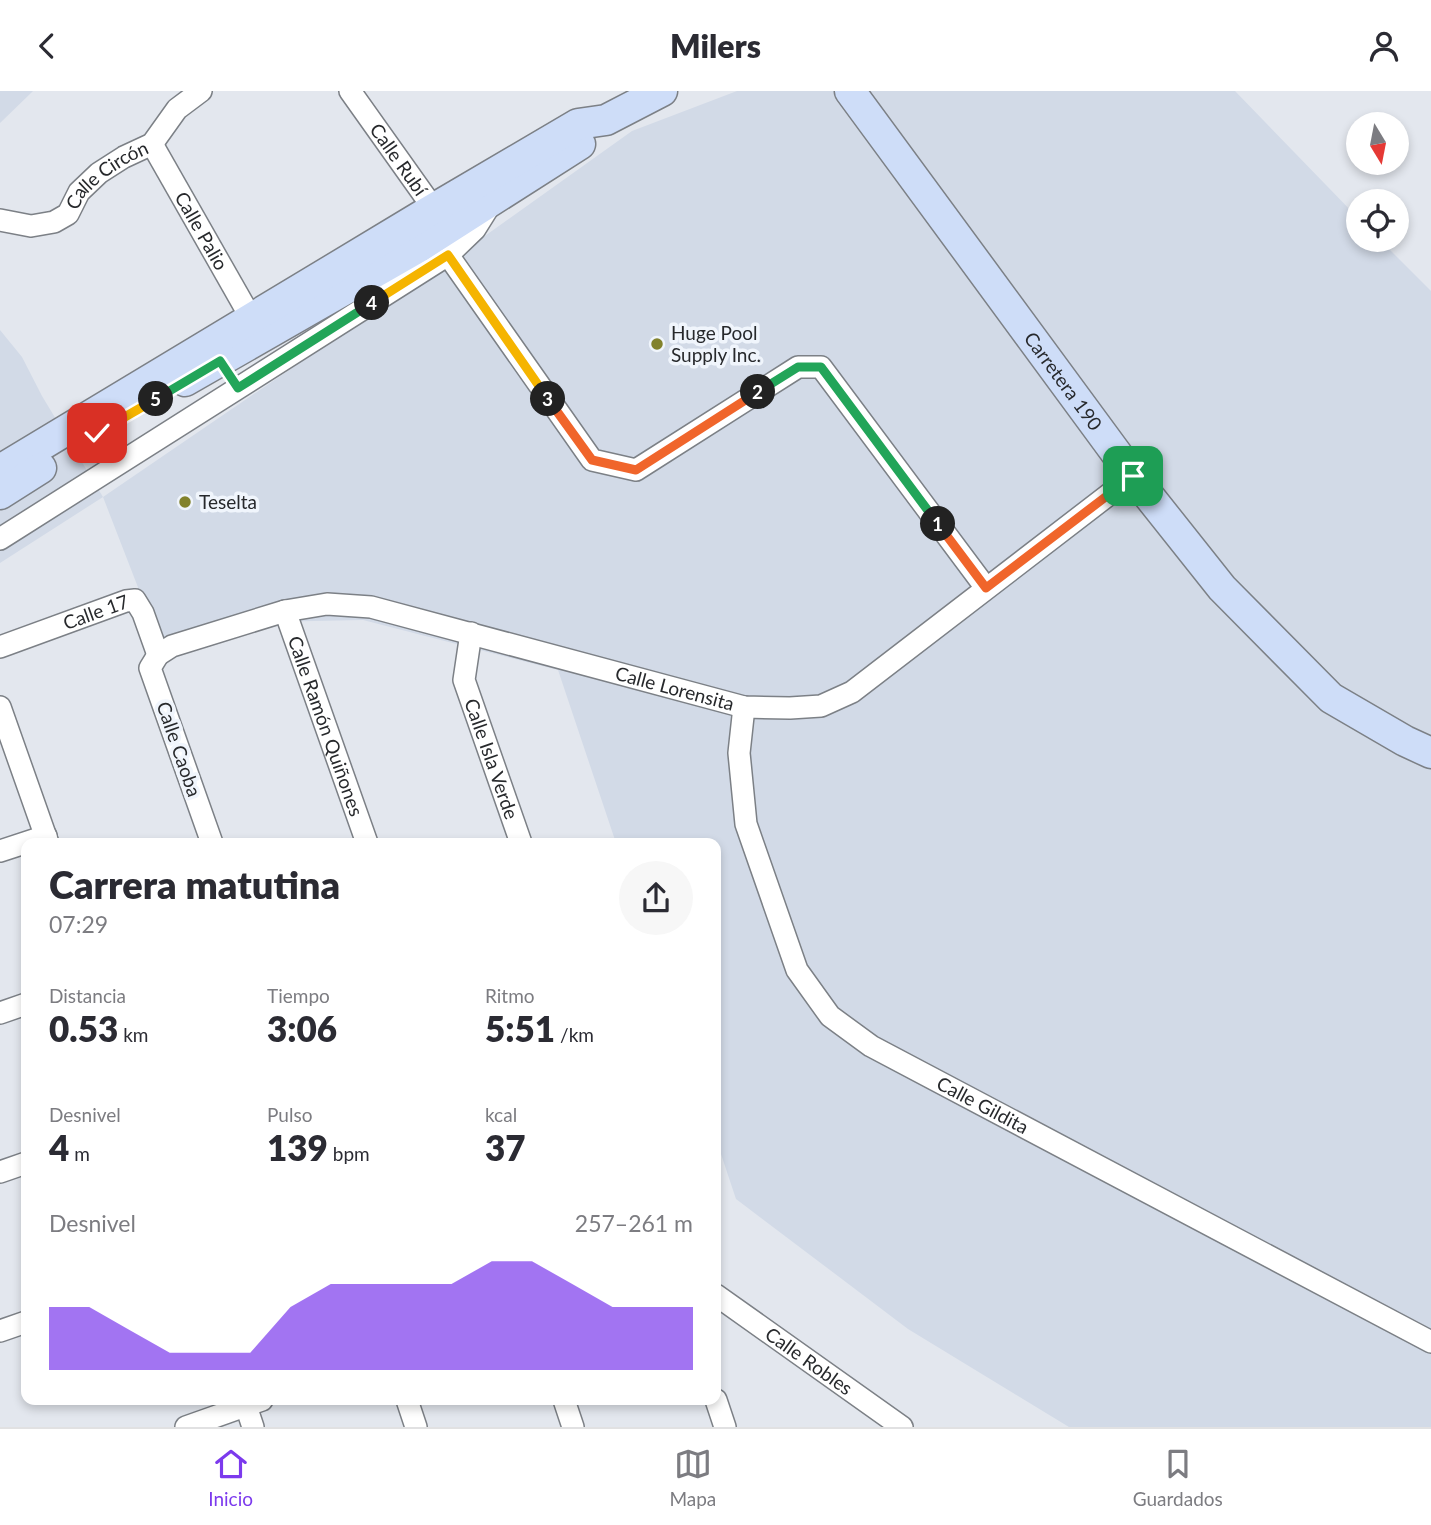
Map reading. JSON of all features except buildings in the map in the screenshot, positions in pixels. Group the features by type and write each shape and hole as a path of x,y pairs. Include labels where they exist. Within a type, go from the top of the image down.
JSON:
{"street":[{"name":"Calle Circón","path":"0,219 31,226 54,222 68,214 79,192 99,173 152,144 177,109 201,91"},
{"name":"Calle Rubí","path":"349,91 592,460 636,470 798,367 821,367 986,588"},
{"name":"Carretera 190","path":"850,91 1133,476 1223,588 1331,698 1431,753"},
{"path":"0,539 238,388 578,124 606,120 660,92"},
{"path":"0,494 97,433 347,290 492,202 590,138 606,120"},
{"name":"Calle Palio","path":"152,144 251,317"},
{"path":"0,470 251,317 443,231"},
{"path":"220,361 238,388"},
{"name":"Calle Lorensita","path":"158,655 172,646 285,611 327,604 371,607 744,706 821,706 852,692 1133,476"},
{"name":"Calle 17","path":"0,647 135,600 143,613 158,655"},
{"name":"Calle Ramón Quiñones","path":"285,611 365,838"},
{"name":"Calle Isla Verde","path":"471,633 464,680 519,838"},
{"name":"Calle Caoba","path":"158,655 150,668 210,838"},
{"name":"Calle Gildita","path":"744,706 739,753 746,824 797,970 830,1016 879,1051 1431,1342"},
{"path":"0,708 46,838"},
{"path":"0,852 21,847"},
{"path":"0,1013 21,1006"},
{"path":"0,1172 21,1165"},
{"name":"Calle Robles","path":"721,1299 902,1427"},
{"path":"0,1331 21,1324"},
{"path":"186,1427 243,1405"},
{"path":"251,1405 253,1427"},
{"path":"409,1405 416,1427"},
{"path":"566,1405 573,1427"},
{"path":"718,1405 725,1427"}],"shaded area":[{"path":"0,91 33,91 0,123"},
{"path":"737,91 1235,91 1346,206 1346,252 1392,252 1431,291 1431,1427 1069,1427 908,1329 736,1199 721,1154 721,838 614,838 558,670 363,620 265,622 165,657 103,497 468,248 632,131"},
{"path":"0,330 22,357 42,396 103,497 0,563"}],"place":[{"name":"Huge Pool Supply Inc.","path":"657,344"},
{"name":"Teselta","path":"185,502"}],"route":[{"path":"97,433 220,361 238,388 448,255 592,460 636,470 798,367 821,367 986,588 1133,476"}]}
